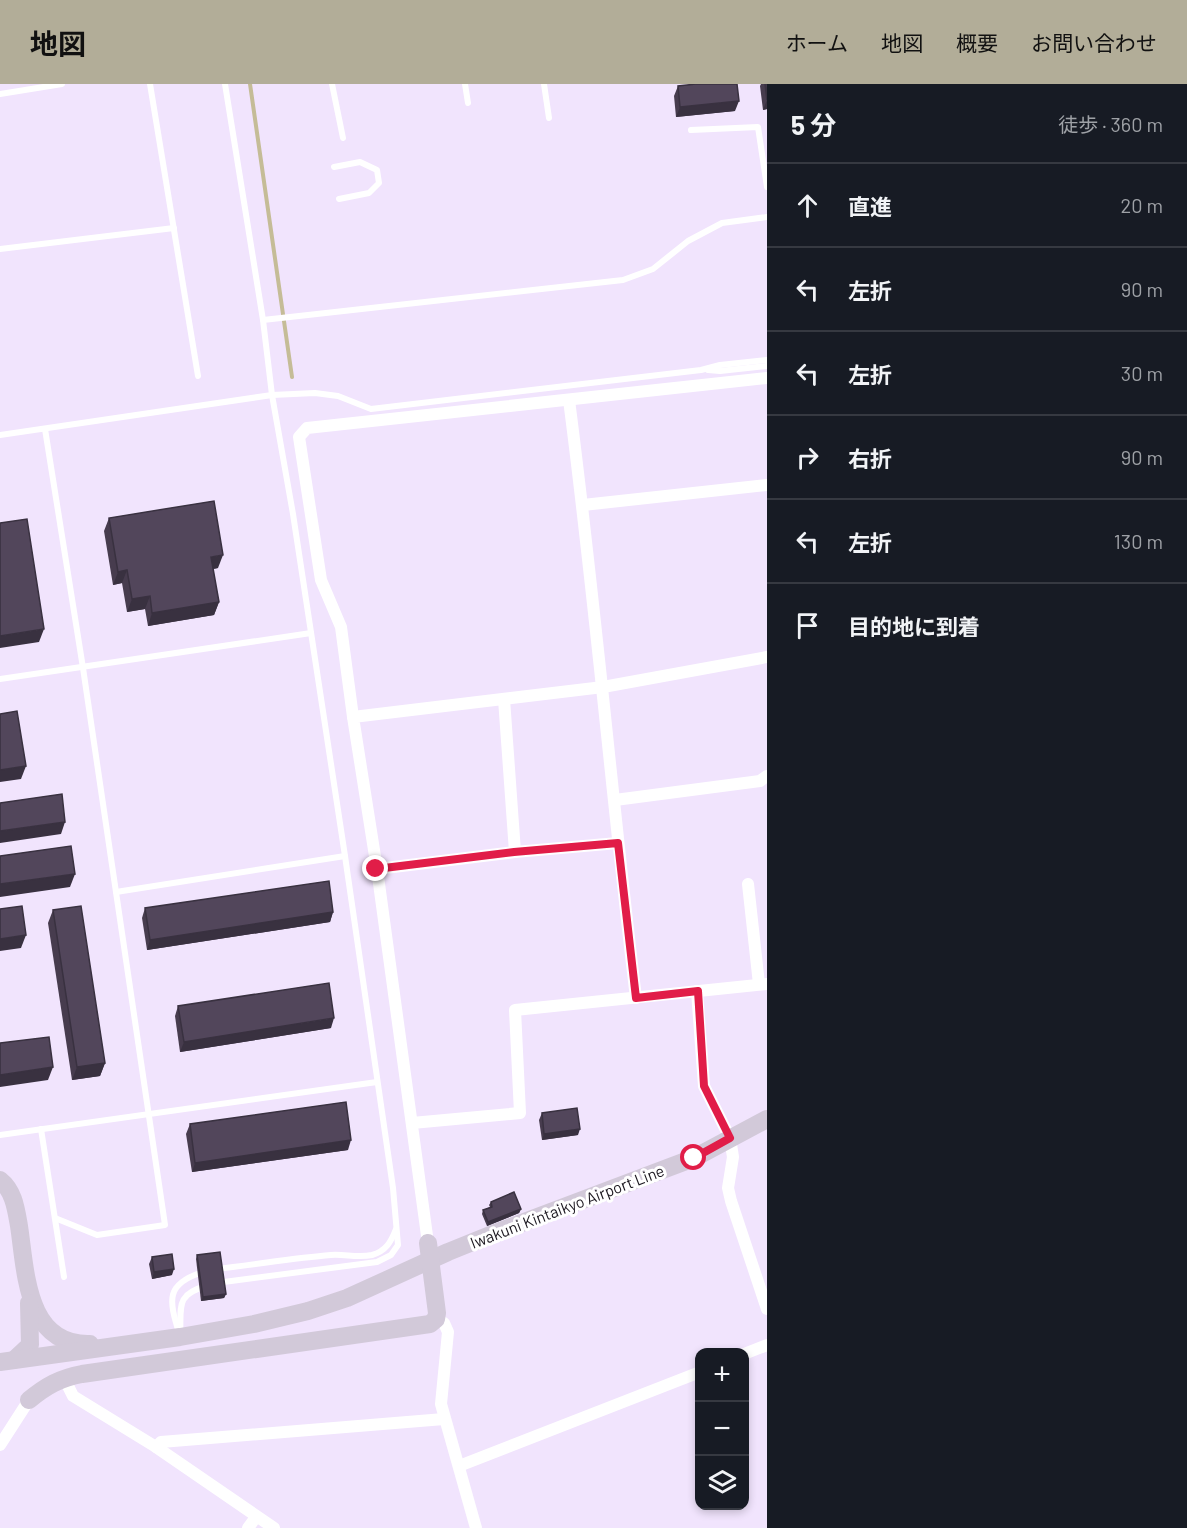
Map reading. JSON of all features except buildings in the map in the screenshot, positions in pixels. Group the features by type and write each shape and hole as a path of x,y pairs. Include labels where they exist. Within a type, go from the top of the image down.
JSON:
{"street":[{"path":"0,1445 29,1400 46,1386 64,1378 429,1324 436,1319 412,1123 352,717 341,627 321,580 299,437 307,428 767,378"},
{"path":"569,400 583,505 636,998"},
{"path":"583,505 767,485"},
{"path":"352,717 603,687 767,657"},
{"path":"504,699 514,852"},
{"path":"615,801 760,781 767,776"},
{"path":"376,869 514,852 618,843"},
{"path":"412,1123 520,1113 515,1010 763,984 748,884"},
{"path":"698,991 704,1086 730,1138 733,1157 728,1188 730,1201 767,1309"},
{"name":"Iwakuni Kintaikyo Airport Line","path":"160,1339 254,1324 308,1311 347,1298 429,1252 490,1235 694,1158 767,1119"},
{"path":"0,1180 13,1197 28,1284 35,1310 54,1334 70,1342 87,1344 137,1338 160,1339"},
{"path":"7,1361 30,1345 28,1284"},
{"path":"436,1319 444,1323 448,1332 441,1404 476,1528"},
{"path":"7,1361 160,1339"},
{"path":"749,1352 767,1346"},
{"path":"459,1467 695,1374"},
{"path":"64,1378 73,1396 156,1446 274,1528"},
{"path":"156,1446 161,1442 444,1419"},
{"path":"248,1528 256,1516"}],"lane":[{"path":"0,94 62,84"},
{"path":"150,84 198,376"},
{"path":"180,1337 180,1305 192,1290 213,1283 377,1262 391,1255 398,1245 345,856 225,84"},
{"path":"332,84 342,138"},
{"path":"465,84 468,103"},
{"path":"544,84 549,118"},
{"path":"691,130 758,127 767,187"},
{"path":"334,167 360,162 377,170 379,183 369,193 339,200"},
{"path":"263,320 623,280 653,269 688,241 722,222 767,217"},
{"path":"0,249 174,228"},
{"path":"0,435 272,395 315,393 338,396 371,409 701,370 720,365 767,360"},
{"path":"701,370 720,371 767,366"},
{"path":"45,429 83,668 165,1225 98,1235 55,1218"},
{"path":"0,679 311,633"},
{"path":"116,892 345,856"},
{"path":"0,1135 377,1082"},
{"path":"41,1129 64,1277"},
{"path":"180,1337 171,1306 174,1290 190,1276 212,1270 333,1255 358,1257 372,1255 384,1250 392,1240 397,1228"}],"waterway":[{"path":"250,84 292,377"}],"route":[{"path":"376,869 514,852 618,843 636,998 698,991 704,1086 730,1138 694,1158"}]}
